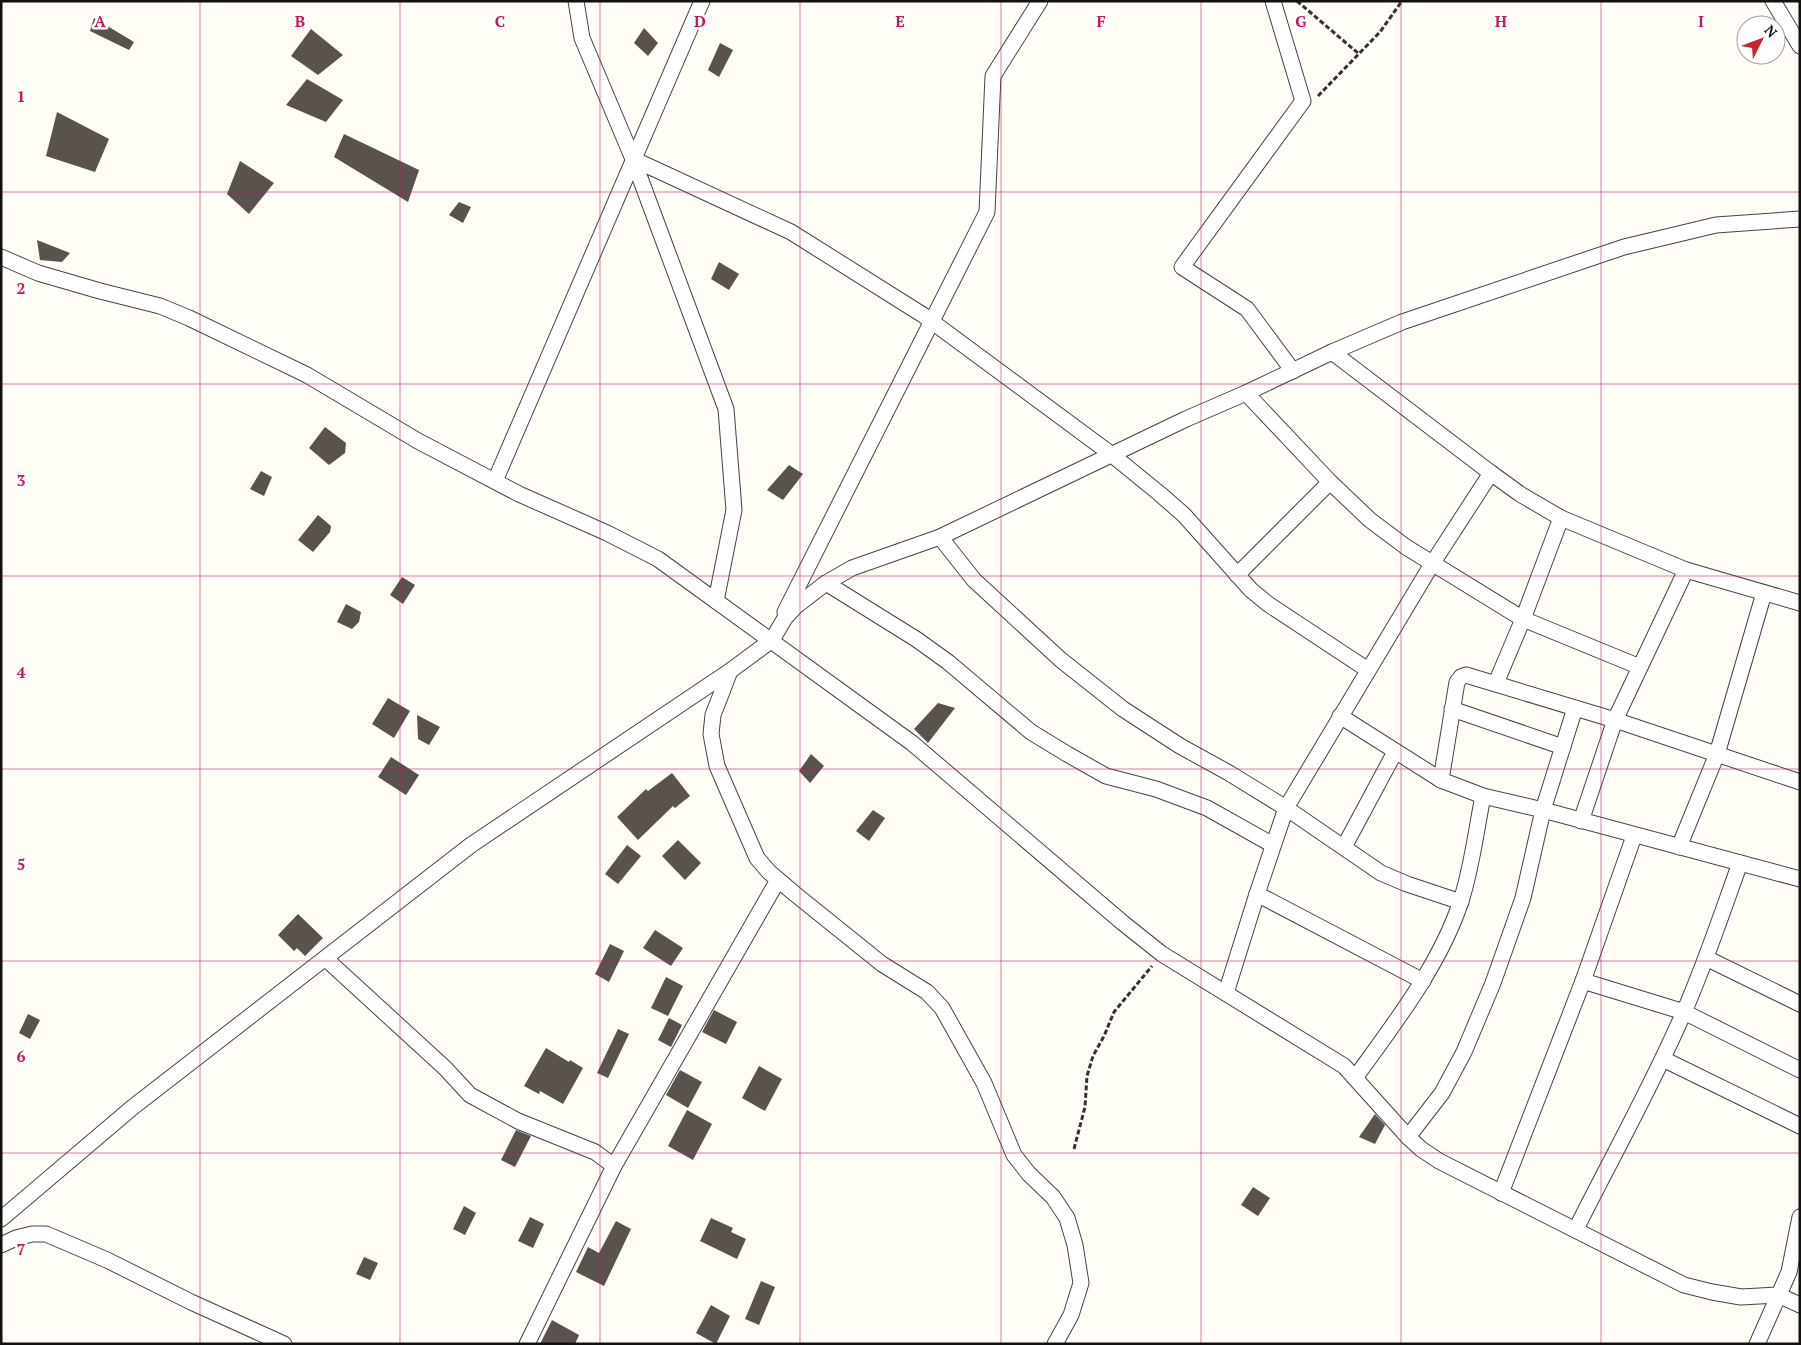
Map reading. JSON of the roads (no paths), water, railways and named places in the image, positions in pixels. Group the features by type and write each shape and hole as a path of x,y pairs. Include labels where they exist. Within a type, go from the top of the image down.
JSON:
{"street":[{"path":"576,1 582,38 633,159 726,409 734,510 716,601"},
{"path":"494,481 702,1"},
{"path":"772,640 817,546 987,212 993,76 1040,1"},
{"path":"1272,1 1303,101 1182,267 1247,309 1292,371"},
{"path":"1773,1 1800,46"},
{"path":"633,159 791,232 932,321 1111,454 1184,515 1251,590 1268,604 1368,670"},
{"path":"1,1219 133,1107 471,845 730,672 772,640 785,618 796,606 826,583 852,568 940,537 1186,419 1246,394 1332,352 1402,322 1624,247 1716,225 1800,219"},
{"path":"1,257 38,273 160,306 189,318 307,375 418,441 519,494 631,544 658,559 772,640 912,744 1162,954 1344,1066 1408,1137 1421,1149 1439,1161 1684,1285 1741,1297 1778,1295 1800,1305"},
{"path":"1332,352 1491,473 1520,494 1561,518 1686,570 1800,603"},
{"path":"1246,394 1330,482 1370,520 1406,547 1523,619 1640,667"},
{"path":"1226,993 1286,808 1432,564 1491,473"},
{"path":"1237,575 1330,482"},
{"path":"1496,683 1523,619 1561,518"},
{"path":"940,537 974,580 1061,660 1123,709 1180,746 1286,808 1381,873 1461,902"},
{"path":"1581,821 1615,720 1686,570"},
{"path":"826,583 932,650 1031,732 1067,754 1106,776 1156,789 1207,808 1273,845"},
{"path":"1679,848 1718,754 1764,593"},
{"path":"730,672 714,715 711,734 717,766 757,858 778,880 882,964 926,992 942,1008 984,1083 1014,1155 1029,1174 1053,1197 1067,1218 1075,1245 1081,1283 1071,1315 1055,1344"},
{"path":"1441,780 1457,682 1466,675 1615,720 1800,782"},
{"path":"1408,1137 1442,1092 1451,1076 1464,1052 1493,983 1523,898 1542,810 1575,708"},
{"path":"1452,709 1563,747"},
{"path":"1340,716 1441,780 1483,796 1800,879"},
{"path":"1344,847 1395,752"},
{"path":"1356,1078 1424,981 1461,902 1470,867 1483,796"},
{"path":"1501,1193 1583,981 1634,836"},
{"path":"1576,1229 1663,1059 1706,958 1740,863"},
{"path":"527,1344 614,1166 778,880"},
{"path":"1257,894 1424,981"},
{"path":"1706,958 1800,1004"},
{"path":"326,959 445,1068 470,1095 489,1107 518,1121 596,1152 614,1166"},
{"path":"1583,981 1684,1012 1800,1070"},
{"path":"1663,1059 1800,1126"},
{"path":"1758,1344 1789,1272 1800,1217"},
{"path":"1,1245 16,1238 32,1234 46,1234 107,1260 191,1302 284,1344"}]}
